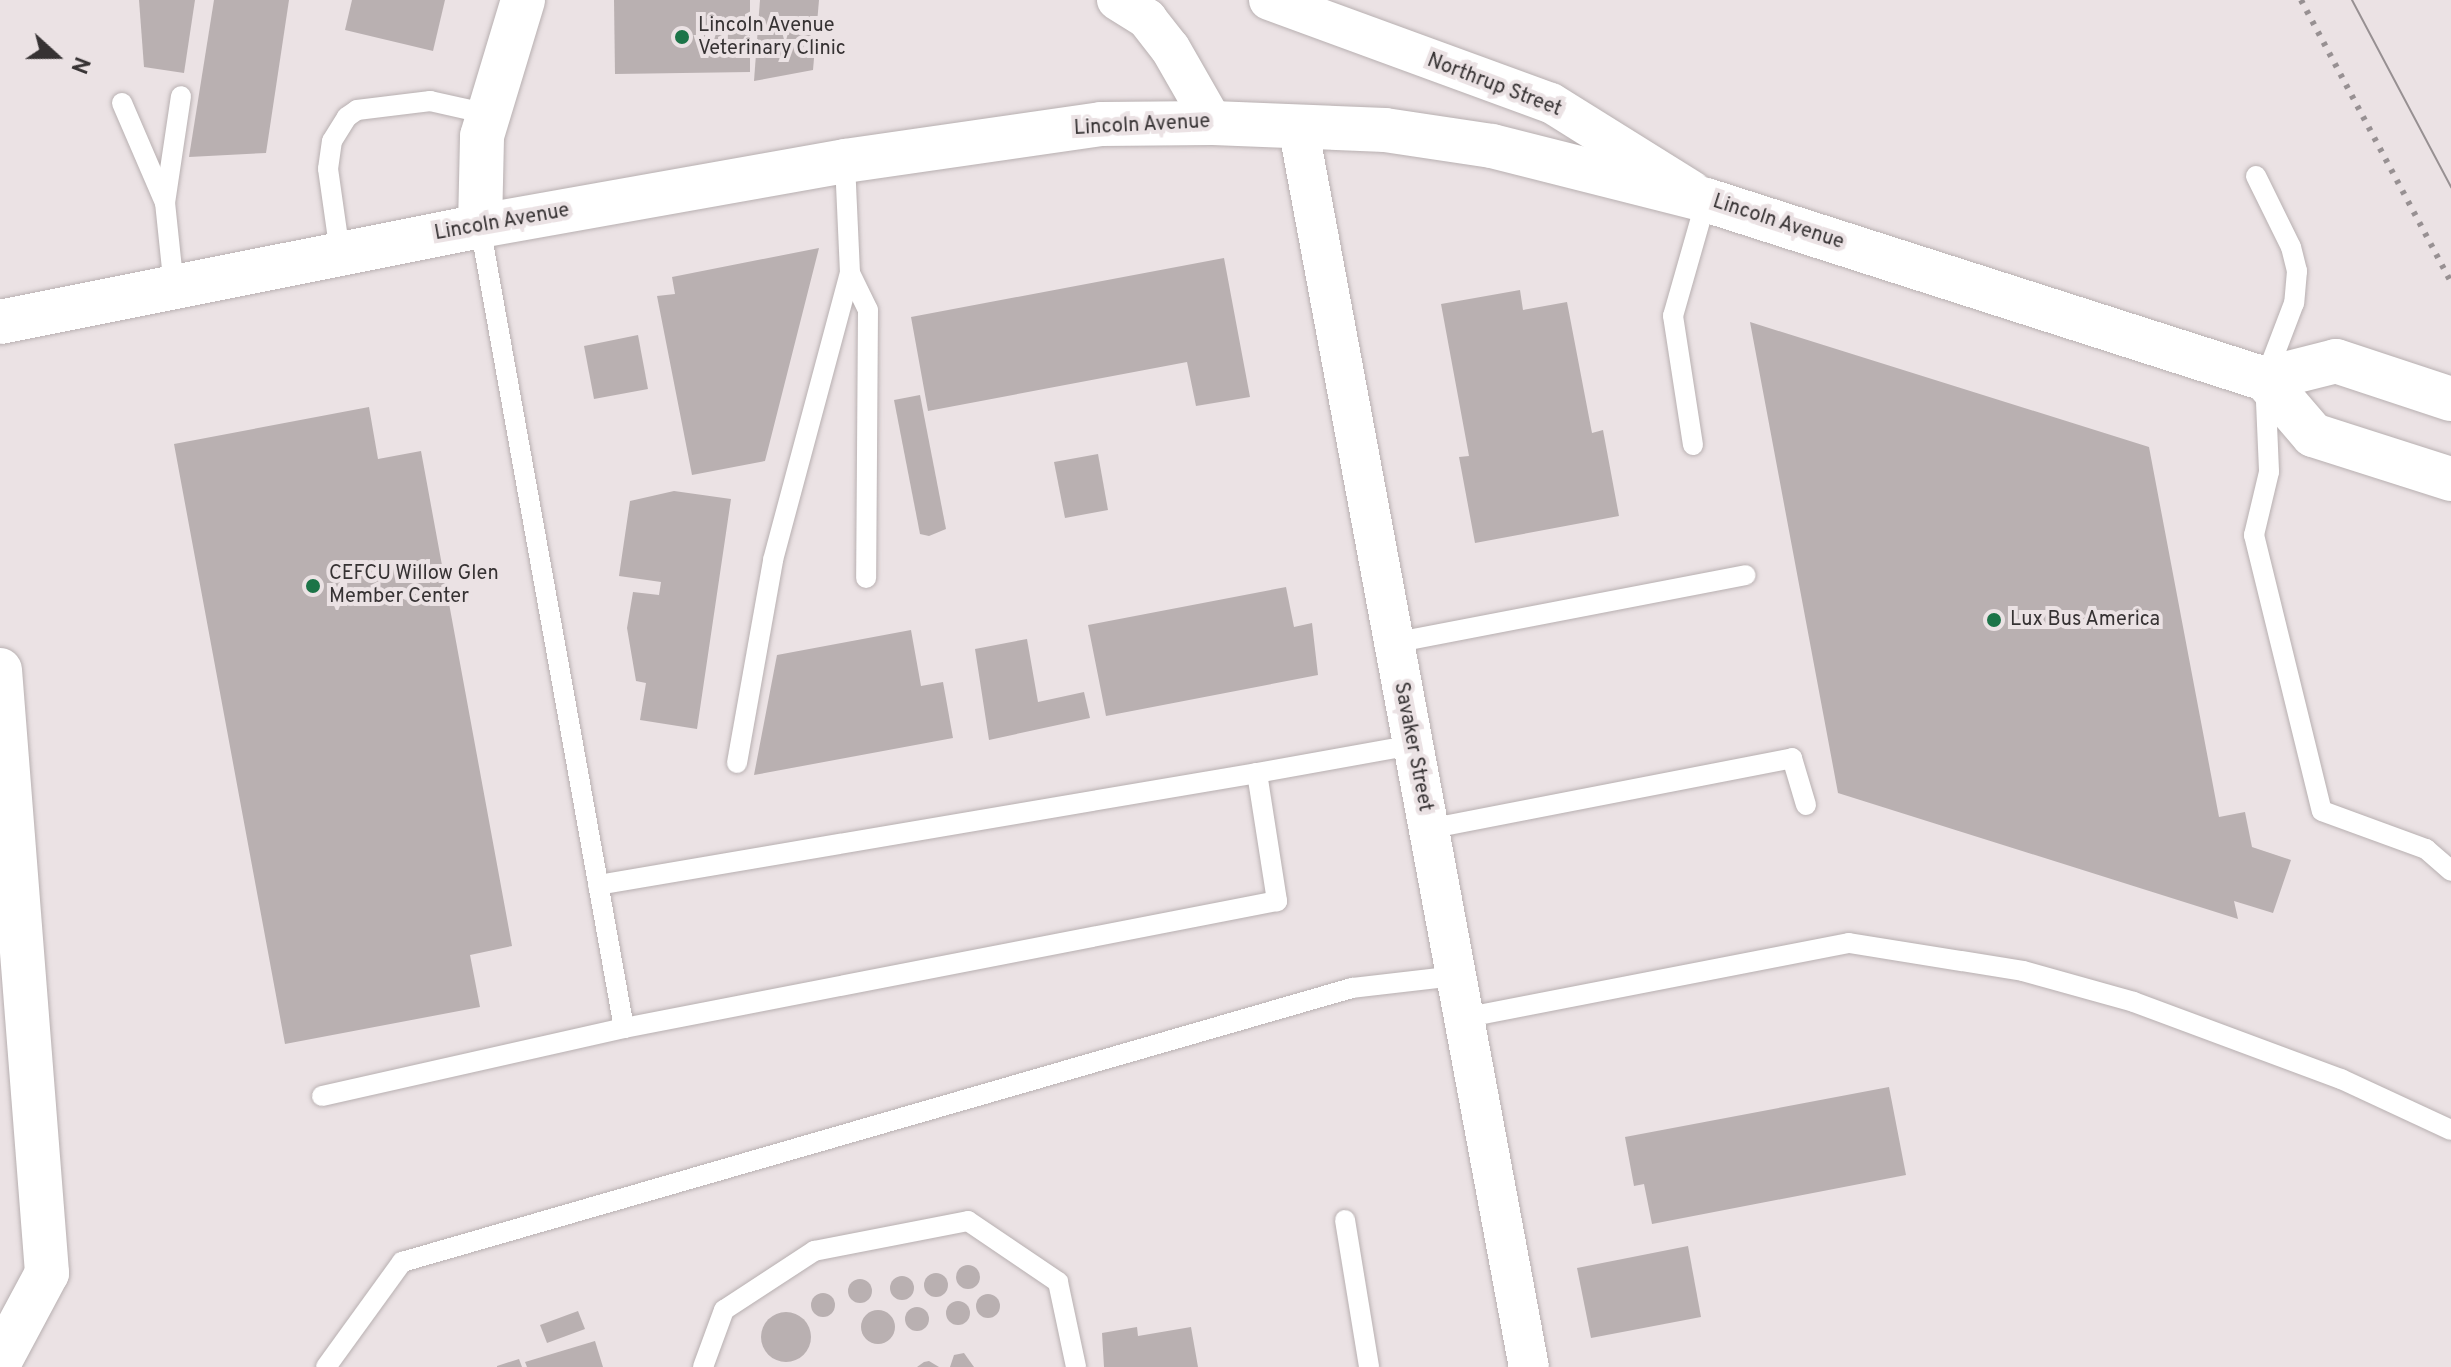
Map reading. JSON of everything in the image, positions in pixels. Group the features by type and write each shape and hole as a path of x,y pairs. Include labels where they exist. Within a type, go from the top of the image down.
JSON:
{"main road":[{"path":"480,226 482,136 523,0"},
{"name":"Lincoln Avenue","path":"0,322 480,226 845,161 1101,124 1213,123 1385,130 1492,146 1706,200 2265,379"},
{"path":"2451,399 2336,361 2265,379 2313,435 2451,479"},
{"path":"0,670 47,1273 0,1361"}],"street":[{"path":"1117,0 1147,19 1170,48 1213,123"},
{"name":"Northrup Street","path":"1269,0 1551,103 1706,200"},
{"name":"Savaker Street","path":"1298,126 1529,1367"}],"lane":[{"path":"174,288 165,203 181,96"},
{"path":"340,253 328,169 332,141 347,117 357,110 430,101 488,114"},
{"path":"122,103 165,203"},
{"path":"737,763 773,560 850,273 845,161"},
{"path":"2256,176 2291,247 2297,271 2294,303 2265,379 2269,472 2254,535 2322,811 2426,849 2451,871"},
{"path":"1693,445 1673,316 1706,200"},
{"path":"480,226 624,1028"},
{"path":"850,273 868,310 866,578"},
{"path":"1393,643 1745,575"},
{"path":"598,885 1412,745"},
{"path":"1428,829 1792,758 1806,805"},
{"path":"322,1096 624,1028 1277,901 1257,773"},
{"path":"1463,1018 1849,943 2023,971 2134,1002 2341,1079 2451,1130"},
{"path":"326,1367 402,1262 1352,988 1455,976"},
{"path":"1345,1220 1369,1367"},
{"path":"703,1367 724,1310 814,1251 968,1221 1058,1282 1076,1367"}],"building":[{"path":"139,0 195,0 184,73 144,67"},
{"path":"214,0 289,0 266,153 189,157"},
{"path":"352,0 445,0 433,51 345,30"},
{"name":"Lincoln Avenue Veterinary Clinic","path":"614,0 750,0 750,72 615,74"},
{"path":"760,0 819,0 813,70 754,81"},
{"path":"819,248 765,461 692,475 657,296 675,294 672,277"},
{"path":"1224,258 1250,397 1196,406 1187,362 928,411 911,317"},
{"path":"1520,290 1523,310 1567,302 1592,433 1603,430 1619,516 1475,543 1459,457 1469,456 1441,304"},
{"name":"Lux Bus America","path":"1750,322 2149,447 2219,817 2245,812 2252,847 2291,860 2273,913 2234,901 2238,919 1838,793"},
{"path":"638,335 648,389 594,399 584,346"},
{"path":"920,395 946,529 929,536 920,534 894,400"},
{"path":"369,407 378,459 421,451 512,946 470,955 480,1007 285,1044 174,444"},
{"path":"1098,454 1108,510 1065,518 1054,462"},
{"path":"674,491 731,499 697,729 640,720 646,683 636,681 627,628 633,592 659,595 661,582 619,576 630,501"},
{"path":"1286,587 1294,627 1312,623 1318,675 1106,716 1088,625"},
{"path":"911,630 921,686 943,682 953,738 754,775 777,655"},
{"path":"1027,639 1038,702 1084,692 1090,718 989,740 975,649"},
{"path":"1889,1087 1906,1175 1652,1224 1644,1184 1634,1186 1625,1137"},
{"path":"1688,1246 1701,1317 1591,1338 1577,1268"},
{"path":"968,1265 977,1268 980,1277 977,1286 968,1289 959,1286 956,1277 959,1268"},
{"path":"936,1273 945,1276 948,1285 945,1294 936,1297 927,1294 924,1285 927,1276"},
{"path":"902,1276 911,1279 914,1288 911,1297 902,1300 893,1297 890,1288 893,1279"},
{"path":"860,1279 869,1282 872,1291 869,1300 860,1303 851,1300 848,1291 851,1282"},
{"path":"823,1293 832,1296 835,1305 832,1314 823,1317 814,1314 811,1305 814,1296"},
{"path":"988,1294 997,1297 1000,1306 997,1315 988,1318 979,1315 976,1306 979,1297"},
{"path":"958,1301 967,1304 970,1313 967,1322 958,1325 949,1322 946,1313 949,1304"},
{"path":"917,1307 926,1310 929,1319 926,1328 917,1331 908,1328 905,1319 908,1310"},
{"path":"878,1310 890,1315 895,1327 890,1339 878,1344 866,1339 861,1327 866,1315"},
{"path":"578,1311 585,1329 547,1343 540,1325"},
{"path":"786,1312 803,1320 811,1337 803,1354 786,1362 769,1354 761,1337 769,1320"},
{"path":"1137,1327 1138,1336 1191,1327 1198,1367 1104,1367 1102,1333"},
{"path":"595,1341 603,1367 527,1367 525,1362"},
{"path":"964,1353 974,1367 950,1367 954,1355"},
{"path":"519,1359 522,1367 497,1367 497,1366"},
{"path":"929,1361 939,1367 917,1367"}],"tram line":[{"path":"2352,0 2451,187"}],"railway":[{"path":"2301,0 2451,282"}],"place":[{"name":"Lincoln Avenue Veterinary Clinic","path":"682,37"},
{"name":"CEFCU Willow Glen Member Center","path":"313,586"},
{"name":"Lux Bus America","path":"1994,620"}]}
